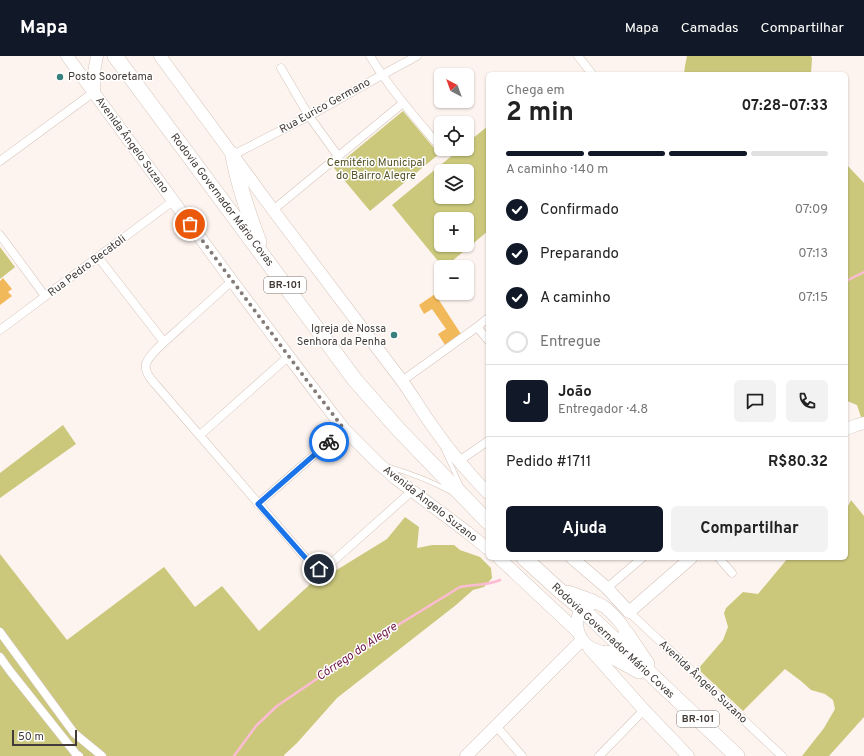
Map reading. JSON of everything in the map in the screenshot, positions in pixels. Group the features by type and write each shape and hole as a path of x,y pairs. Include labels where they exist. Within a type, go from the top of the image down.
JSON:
{"highway":[{"name":"Rodovia Governador Mário Covas","path":"115,56 355,380 398,430 486,520"},
{"path":"233,155 240,188 265,258"},
{"name":"Rodovia Governador Mário Covas","path":"526,560 558,589 583,624 624,636 658,682 737,756"},
{"path":"606,653 658,682"}],"main road":[{"name":"Avenida Ângelo Suzano","path":"67,56 232,281 344,429 395,478 486,547"},
{"path":"94,92 94,72 97,56"},
{"path":"160,56 273,210 402,381 432,427 474,479 486,491"},
{"path":"502,560 583,624 644,710 686,755"},
{"name":"Avenida Ângelo Suzano","path":"574,560 607,588 629,612"},
{"path":"583,624 595,650 606,653 624,636 629,612 689,560"},
{"path":"466,756 496,726 599,604 612,613 624,636"},
{"path":"612,613 629,612"}],"street":[{"path":"370,56 403,103 434,140"},
{"name":"Rua Eurico Germano","path":"233,155 309,116 417,56"},
{"path":"578,56 590,72"},
{"path":"281,68 309,116 338,156"},
{"path":"0,161 94,92"},
{"path":"273,210 403,103"},
{"name":"Rua Pedro Becatoli","path":"0,330 173,201"},
{"path":"0,235 46,296"},
{"path":"98,257 164,342"},
{"path":"232,281 164,342 149,358 146,364 146,370 156,385 310,563 319,569 329,565 412,491"},
{"path":"402,381 486,320"},
{"path":"478,327 486,337"},
{"path":"200,435 289,356"},
{"path":"258,504 344,429"},
{"path":"459,461 486,442"},
{"path":"607,588 640,560"},
{"path":"721,560 732,572"},
{"name":"Avenida Ângelo Suzano","path":"629,612 782,756"},
{"path":"0,632 74,733 102,756"},
{"path":"0,658 79,756"},
{"path":"599,756 644,710"},
{"path":"496,726 522,756"}],"lane":[{"path":"432,427 468,502"},
{"path":"378,463 410,473 440,486 468,502"}],"green space":[{"path":"687,56 811,56 812,58 811,72 684,72"},
{"name":"Cemitério Municipal do Bairro Alegre","path":"403,111 434,148 434,156 437,156 370,211 334,168"},
{"path":"486,128 486,233 474,243 474,212 434,212 434,252 463,252 453,260 437,260 392,205 434,170 434,204 474,204 474,164 442,164 452,156 474,156 474,137"},
{"path":"848,166 864,183 864,420 861,417 857,405 848,401"},
{"path":"0,247 15,267 0,279"},
{"path":"63,425 76,444 0,498 0,473"},
{"path":"851,500 864,516 864,717 829,756 802,756 824,728 835,709 833,700 825,694 811,690 785,669 743,711 698,669 723,640 728,627 724,613 726,608 743,592 758,594 786,560 848,560 848,506"},
{"path":"405,517 419,527 417,548 432,545 454,545 460,550 480,557 491,568 492,578 484,587 473,590 337,698 284,756 0,756 0,554 67,640 164,567 195,607 222,586 259,631 329,567 335,571 387,539"}],"building":[{"path":"3,278 12,289 8,292 12,296 0,305 0,281"},
{"path":"434,295 434,300 439,300 461,334 445,345 438,334 446,329 432,309 424,314 419,305"}],"waterway":[{"name":"Córrego do Alegre","path":"848,280 864,272"},
{"name":"Córrego do Alegre","path":"234,756 256,726 277,706 380,636 460,587 490,583 500,580"}],"way so far":[{"path":"190,224 344,429 329,442"}],"place":[{"name":"Posto Sooretama","path":"60,77"},
{"name":"Igreja de Nossa Senhora da Penha","path":"394,335"}],"route":[{"path":"319,569 310,563 258,504 329,442"}]}
